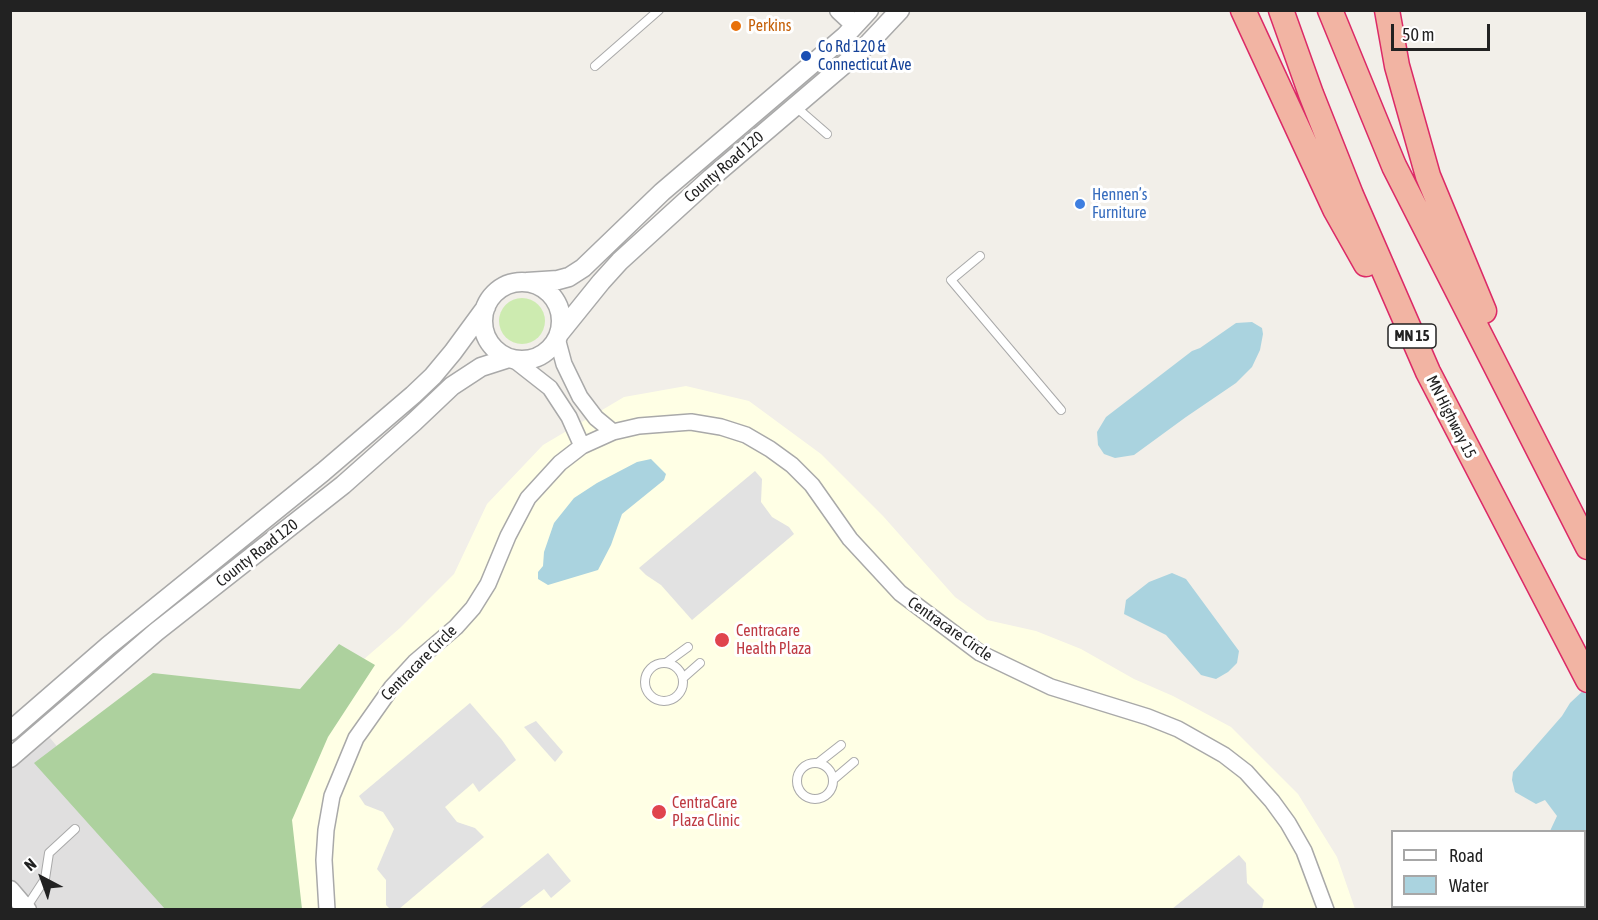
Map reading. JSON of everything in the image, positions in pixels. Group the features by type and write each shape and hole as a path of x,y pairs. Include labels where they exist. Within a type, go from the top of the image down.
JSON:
{"highway":[{"path":"1243,10 1335,209 1433,382"},
{"name":"MN Highway 15","path":"1281,10 1351,195 1433,382 1587,681"},
{"path":"1330,10 1394,166 1587,547"},
{"path":"1387,10 1397,66 1428,176 1576,526"}],"street":[{"path":"839,10 855,25"},
{"name":"County Road 120","path":"527,282 558,280 569,277 583,268 662,192 855,25 869,10"},
{"name":"County Road 120","path":"558,336 620,261 693,194 867,45 900,10"},
{"path":"511,359 524,360 543,354 552,347 558,336 561,317 554,298 537,285 527,282 507,285 490,298 483,318 487,339 494,348 550,388 569,417 582,446"},
{"name":"County Road 120","path":"10,731 108,646 323,472 413,395 446,360 486,307"},
{"path":"558,336 564,364 580,397 596,418 613,432"},
{"name":"County Road 120","path":"10,758 156,632 343,485 452,386 481,367 511,359"},
{"name":"Centracare Circle","path":"327,909 324,860 326,830 332,796 356,738 392,687 415,662 450,633 473,608 488,584 508,536 528,498 560,463 582,446 613,432 639,426 691,422 737,432 770,449 792,465 812,485 850,539 900,593 980,653 1051,687 1148,717 1178,729 1217,750 1246,772 1272,801 1293,832 1307,859 1326,909"},
{"path":"10,890 19,909"}],"lane":[{"path":"594,66 659,10"},
{"path":"795,106 827,134"},
{"path":"980,256 951,280 1061,410"},
{"path":"666,663 688,647"},
{"path":"683,678 677,668 666,663 659,663 649,670 645,682 649,694 660,700 672,699 681,690 683,678 700,663"},
{"path":"841,745 818,763 806,765 802,769 797,780 800,792 810,799 822,798 831,791 834,779 854,762"},
{"path":"818,763 829,768 834,779"},
{"path":"19,909 45,879 49,853 75,829"}],"shaded area":[{"name":"Centracare Health Plaza","path":"686,386 749,401 821,454 883,516 955,597 987,620 1036,631 1081,649 1134,679 1173,696 1231,727 1298,794 1337,857 1355,909 290,909 278,815 356,666 400,628 454,574 487,504 543,445 624,397"},
{"path":"755,471 762,479 761,502 772,517 789,527 794,534 692,620 661,585 639,568"},
{"path":"470,703 516,760 479,792 473,783 445,807 457,822 475,828 484,837 399,909 390,909 386,905 386,880 377,869 394,829 383,812 365,805 359,796"},
{"path":"536,721 563,752 555,762 524,727"},
{"path":"50,738 193,909 11,910 11,767"},
{"path":"548,853 571,881 551,898 544,889 518,909 479,909"},
{"path":"1239,855 1246,863 1247,883 1264,900 1262,909 1172,909"}],"green space":[{"path":"522,298 538,305 545,321 538,337 522,344 506,337 499,321 506,305"},
{"path":"339,644 375,665 328,737 292,820 302,909 165,909 34,763 153,673 300,689"}],"water":[{"path":"1252,322 1262,328 1260,350 1252,367 1236,383 1134,455 1115,458 1104,454 1098,445 1097,432 1106,417 1192,351 1236,323"},
{"path":"651,459 666,474 664,480 622,514 611,545 598,570 548,585 538,579 538,572 543,566 544,552 554,523 574,498 637,462"},
{"path":"1172,573 1186,579 1239,651 1237,663 1216,679 1201,675 1166,635 1124,614 1126,600 1149,582"},
{"path":"1587,687 1587,909 1533,909 1586,908 1586,830 1550,830 1557,816 1545,800 1536,804 1515,792 1512,780 1513,772 1562,716 1570,703"}],"place":[{"name":"Perkins","path":"736,26"},
{"name":"Co Rd 120 & Connecticut Ave","path":"806,56"},
{"name":"Hennen’s Furniture","path":"1080,204"},
{"name":"Centracare Health Plaza","path":"722,640"},
{"name":"CentraCare Plaza Clinic","path":"659,812"}]}
